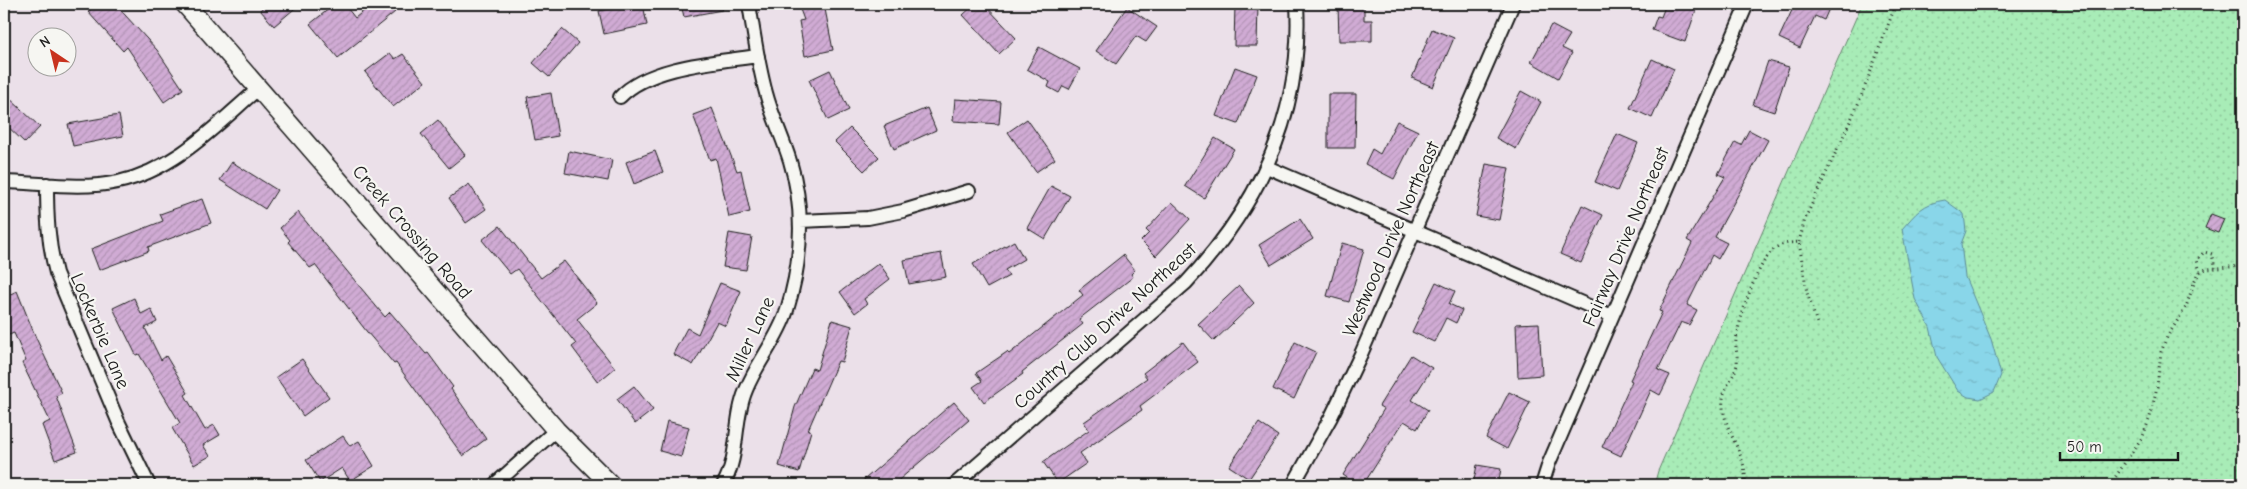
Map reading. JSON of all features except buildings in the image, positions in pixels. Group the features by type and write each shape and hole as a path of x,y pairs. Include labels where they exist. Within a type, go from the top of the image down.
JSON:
{"street":[{"name":"Creek Crossing Road","path":"185,4 556,430 611,485"},
{"name":"Miller Lane","path":"723,485 734,456 739,410 746,389 775,340 786,312 800,249 797,191 790,162 767,94 749,4"},
{"name":"Country Club Drive Northeast","path":"954,485 1186,283 1233,228 1267,167 1286,113 1297,45 1296,4"},
{"name":"Westwood Drive Northeast","path":"1293,485 1331,417 1361,354 1513,4"},
{"name":"Fairway Drive Northeast","path":"1542,485 1549,463 1747,4"},
{"path":"620,97 638,82 655,74 758,56"},
{"path":"4,182 93,185 117,182 149,172 177,157 258,88"},
{"path":"1267,167 1612,316"},
{"name":"Lockerbie Lane","path":"47,184 48,233 56,274 118,421 149,485"},
{"path":"800,221 868,218 903,211 969,191"},
{"path":"494,485 556,430"}],"path":[{"path":"1817,323 1807,293 1799,242 1805,219 1859,102 1896,4"},
{"path":"1745,485 1746,476 1742,457 1724,414 1722,397 1737,364 1736,340 1743,316 1766,258 1776,248 1786,243 1799,242"},
{"path":"2110,485 2142,436 2150,417 2157,387 2161,352 2167,337 2186,308 2200,272 2197,260 2199,255 2204,252 2212,254 2215,268"},
{"path":"2200,272 2215,268 2243,266"}],"green space":[{"path":"1862,4 2243,4 2243,485 1654,485 1658,471"}],"water":[{"path":"1945,200 1964,214 1966,231 1961,244 1965,277 1991,339 2001,375 1994,392 1980,399 1968,397 1958,391 1937,357 1930,327 1915,299 1902,229 1925,206"}]}
